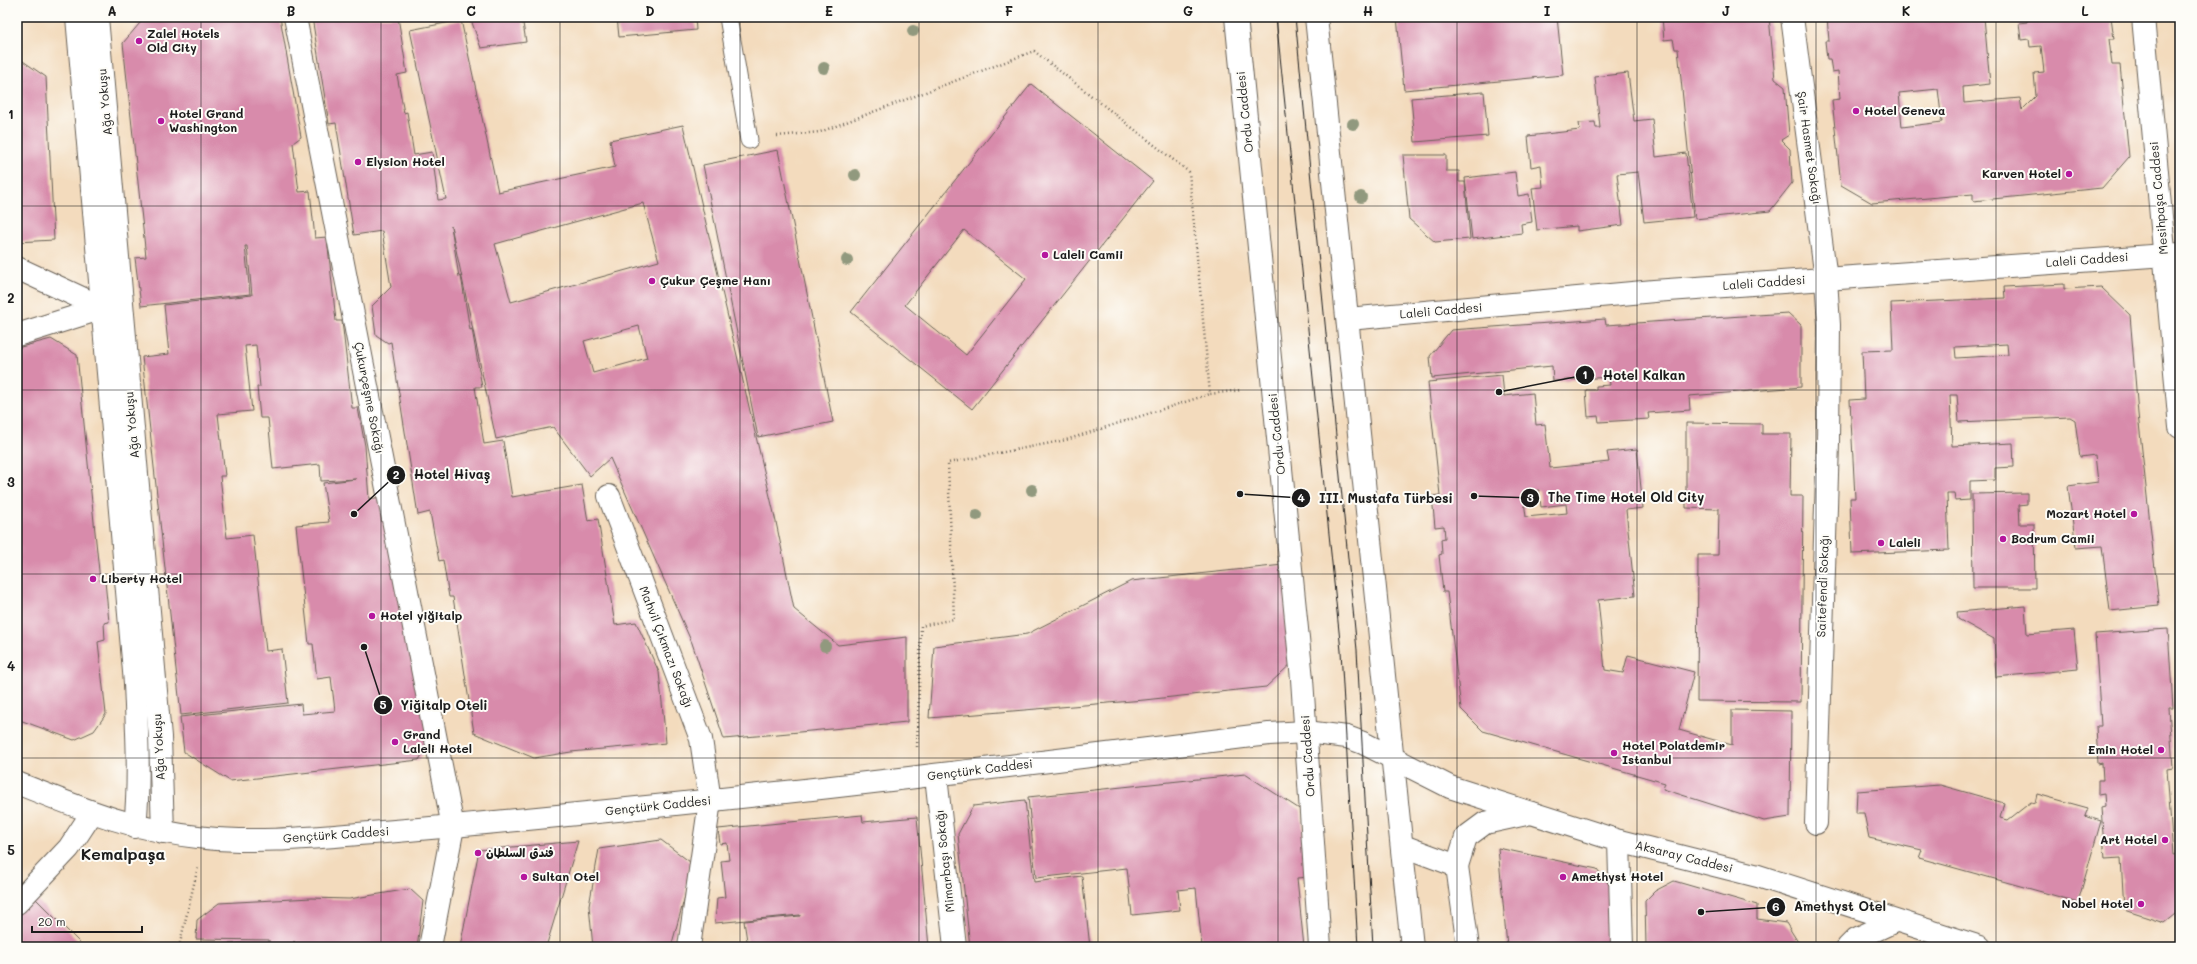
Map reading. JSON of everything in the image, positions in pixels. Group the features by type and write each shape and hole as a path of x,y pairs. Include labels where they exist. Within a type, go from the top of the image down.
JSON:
{"street":[{"name":"Ağa Yokuşu","path":"77,17 113,307 160,737 163,832"},
{"name":"Ağa Yokuşu","path":"97,17 135,683 138,748 138,801 135,827"},
{"name":"Çukurçeşme Sokağı","path":"295,17 453,827"},
{"name":"Ordu Caddesi","path":"1236,17 1297,626 1306,732 1320,947"},
{"path":"1316,17 1392,759 1403,846 1412,947"},
{"name":"Şair Hasmet Sokağı","path":"1792,17 1826,279"},
{"name":"Mesihpaşa Caddesi","path":"2143,17 2172,254 2180,427"},
{"name":"Laleli Caddesi","path":"1348,320 1654,291 2172,254"},
{"path":"17,268 113,307"},
{"name":"Saitefendi Sokağı","path":"1816,823 1828,443 1829,325 1826,279"},
{"path":"17,335 113,307"},
{"name":"Mahvil Çıkmazı Sokağı","path":"609,496 701,739 710,801 689,947"},
{"name":"Gençtürk Caddesi","path":"17,783 92,813 135,827 208,838 294,839 453,827 710,801 926,777 1269,734 1306,732 1347,737 1392,759"},
{"name":"Aksaray Caddesi","path":"1392,759 1450,787 1531,813 1619,841 1758,876 1980,947"},
{"name":"Mimarbaşı Sokağı","path":"926,777 955,947"},
{"path":"17,903 69,848 92,813"},
{"path":"1468,947 1457,866 1466,837 1485,823 1531,813"},
{"path":"430,947 453,827"},
{"path":"1619,841 1622,947"},
{"path":"1403,846 1457,866"},
{"path":"1848,947 1856,939 1895,921"}],"lane":[{"path":"728,17 750,140"}],"path":[{"path":"750,140 820,132 1034,51 1189,172 1210,394"},
{"path":"926,777 920,626 954,619 948,463 1066,440 1210,394 1272,387"},
{"path":"179,947 197,872 208,838"}],"building":[{"path":"145,17 280,17 301,137 293,143 299,192 310,191 315,238 327,237 336,321 342,321 352,408 358,408 365,446 369,499 381,497 431,739 419,760 230,781 184,752 180,717 301,704 302,714 335,711 331,677 317,679 313,644 309,644 296,525 329,522 323,483 356,479 321,481 320,464 273,469 268,418 260,418 257,387 260,387 256,345 245,346 252,411 218,414 225,476 220,476 227,538 253,535 266,651 282,649 288,703 181,715 142,357 169,354 164,305 252,295 247,246 245,246 250,294 141,306 135,258 146,257 123,43"},
{"path":"312,17 398,17 407,73 397,75 404,113 407,112 414,155 432,152 438,200 446,199 410,30 461,20 498,192 615,167 610,140 683,125 776,522 794,609 838,645 907,637 907,722 724,739 692,643 610,458 590,476 553,427 496,439 451,226 459,277 461,276 482,387 475,387 484,444 503,441 512,497 582,485 588,521 598,519 615,625 636,622 659,672 666,743 571,752 534,758 474,733 453,597 449,597 443,560 439,561 430,512 418,515 391,342 388,343 376,335 372,306 391,287 382,231 354,235 336,123 329,124","holes":["643,203 659,261 511,302 495,244","639,326 647,358 593,373 584,341"]},
{"path":"470,17 522,17 526,42 481,48"},
{"path":"617,17 695,17 696,30 619,37"},
{"path":"1397,17 1557,17 1563,75 1404,90"},
{"path":"1662,17 1769,17 1775,79 1785,87 1789,135 1781,140 1790,149 1792,183 1770,211 1695,219 1678,49 1675,49 1673,39 1664,40"},
{"path":"1827,17 1984,17 1990,84 1963,87 1964,103 2020,98 2022,110 2036,96 2034,73 2044,72 2041,46 2030,47 2029,39 2021,40 2019,23 2027,22 2027,17 2111,17 2114,39 2109,39 2112,65 2120,65 2129,157 2102,188 1973,201 1973,194 1872,203 1841,185 1832,100 1840,99 1838,71 1832,72 1830,59 1827,59 1825,41 1829,41","holes":["1938,89 1942,122 1902,127 1899,93"]},
{"path":"17,57 46,77 54,240 17,242"},
{"path":"1628,73 1634,121 1652,119 1656,157 1686,153 1693,217 1644,222 1638,172 1617,174 1623,225 1577,231 1577,226 1537,230 1532,188 1543,187 1541,165 1531,167 1528,136 1580,130 1579,123 1595,122 1596,128 1600,128 1595,77"},
{"name":"Laleli Camii","path":"1031,84 1153,181 972,409 851,312","holes":["964,230 1026,279 966,355 905,305"]},
{"path":"1484,92 1488,136 1415,142 1411,98"},
{"path":"778,150 833,422 758,437 703,165"},
{"path":"1403,155 1446,155 1446,171 1459,171 1459,182 1465,182 1470,239 1435,242 1409,219"},
{"path":"1515,172 1518,196 1529,194 1532,222 1521,224 1522,233 1472,239 1465,178"},
{"path":"2064,284 2064,289 2101,287 2130,315 2138,414 2159,606 2110,611 2102,546 2076,548 2068,486 2098,482 2095,455 2080,457 2075,420 2070,417 1959,422 1957,395 1950,395 1952,446 2013,443 2014,467 1995,468 1995,480 1970,481 1970,500 1955,501 1954,493 1947,493 1949,550 1852,554 1850,498 1855,498 1850,400 1864,399 1862,351 1893,350 1891,303 2005,298 2004,287","holes":["2007,344 2008,355 1956,358 1955,347"]},
{"path":"1788,313 1801,325 1801,387 1689,396 1690,410 1648,413 1649,419 1599,422 1598,416 1588,417 1586,390 1596,390 1596,386 1610,385 1609,377 1553,381 1552,366 1432,378 1430,356 1451,330 1605,319 1606,325"},
{"path":"51,339 77,355 100,581 105,581 109,622 104,623 105,640 98,642 106,714 94,731 74,740 17,719 17,348"},
{"path":"1502,375 1504,396 1533,393 1536,425 1545,424 1550,468 1609,462 1607,452 1637,449 1643,508 1626,510 1635,596 1598,600 1605,670 1623,673 1628,655 1694,672 1679,730 1732,745 1732,710 1791,711 1790,817 1764,821 1663,789 1665,783 1483,731 1461,709 1447,592 1443,592 1439,555 1442,554 1441,539 1445,538 1444,526 1435,527 1432,496 1440,495 1428,382","holes":["1539,490 1541,507 1566,504 1567,513 1526,517 1523,492"]},
{"path":"1686,423 1762,424 1762,434 1791,434 1790,496 1803,496 1801,702 1697,701 1698,555 1718,555 1719,509 1686,508"},
{"name":"Bodrum Camii","path":"2027,493 2027,504 2019,505 2020,524 2034,524 2035,588 1973,588 1972,494"},
{"path":"1283,565 1294,661 1266,687 1144,700 929,718 934,646 1027,634 1131,581"},
{"path":"2025,606 2027,634 2074,630 2078,669 1996,677 1994,639 1958,619 1957,612"},
{"path":"2168,629 2173,708 2169,708 2173,768 2167,769 2173,855 2180,854 2180,910 2164,923 2124,910 2121,858 2105,859 2101,808 2105,807 2104,794 2098,795 2098,780 2103,780 2102,763 2098,764 2096,726 2101,726 2095,634"},
{"path":"1245,774 1301,810 1308,877 1297,878 1304,947 1202,947 1196,888 1178,890 1180,910 1132,915 1127,868 1036,878 1028,797"},
{"path":"1940,785 2004,803 2000,818 2008,820 2031,802 2035,803 2037,794 2088,808 2085,816 2101,821 2078,902 1919,858 1922,850 1869,838 1864,813 1856,813 1857,791"},
{"path":"1025,800 1034,882 1082,876 1090,947 970,947 958,834 973,806"},
{"path":"862,815 863,822 917,817 929,947 748,947 744,921 800,915 715,923 717,898 725,897 721,861 729,860 727,843 720,844 718,829"},
{"path":"661,840 690,862 685,896 671,947 593,947 589,906 599,849"},
{"path":"578,841 546,947 460,947 479,850"},
{"path":"1498,848 1597,869 1610,886 1616,947 1538,947 1538,943 1507,946"},
{"path":"1674,881 1757,905 1757,919 1786,923 1798,942 1798,947 1646,947 1645,901 1655,891"},
{"path":"410,889 423,901 417,947 296,947 294,941 294,947 269,947 269,940 196,939 197,920 219,903 311,898 349,899"},
{"path":"31,894 84,947 17,947 17,908"},
{"path":"245,943 245,947 191,947 191,946"}],"tram line":[{"path":"1276,17 1341,651 1358,947"},
{"path":"1295,17 1357,650 1373,947"}],"place":[{"name":"Zalel Hotels Old City","path":"139,41"},
{"name":"Hotel Geneva","path":"1856,111"},
{"name":"Hotel Grand Washington","path":"161,121"},
{"name":"Elysion Hotel","path":"358,162"},
{"name":"Karven Hotel","path":"2069,174"},
{"name":"Laleli Camii","path":"1045,255"},
{"name":"Çukur Çeşme Hanı","path":"652,281"},
{"name":"Hotel Kalkan","path":"1499,392"},
{"name":"III. Mustafa Türbesi","path":"1240,494"},
{"name":"The Time Hotel Old City","path":"1474,496"},
{"name":"Hotel Hivaş","path":"354,514"},
{"name":"Mozart Hotel","path":"2134,514"},
{"name":"Bodrum Camii","path":"2003,539"},
{"name":"Laleli","path":"1881,543"},
{"name":"Liberty Hotel","path":"93,579"},
{"name":"Hotel yiğitalp","path":"372,616"},
{"name":"Yiğitalp Oteli","path":"364,647"},
{"name":"Grand Laleli Hotel","path":"395,742"},
{"name":"Emin Hotel","path":"2161,750"},
{"name":"Hotel Polatdemir Istanbul","path":"1614,753"},
{"name":"Art Hotel","path":"2165,840"},
{"name":"فندق السلطان","path":"478,853"},
{"name":"Sultan Otel","path":"524,877"},
{"name":"Amethyst Hotel","path":"1563,877"},
{"name":"Nobel Hotel","path":"2141,904"},
{"name":"Amethyst Otel","path":"1701,912"}],"district":[{"name":"Kemalpaşa","path":"123,854"}]}
